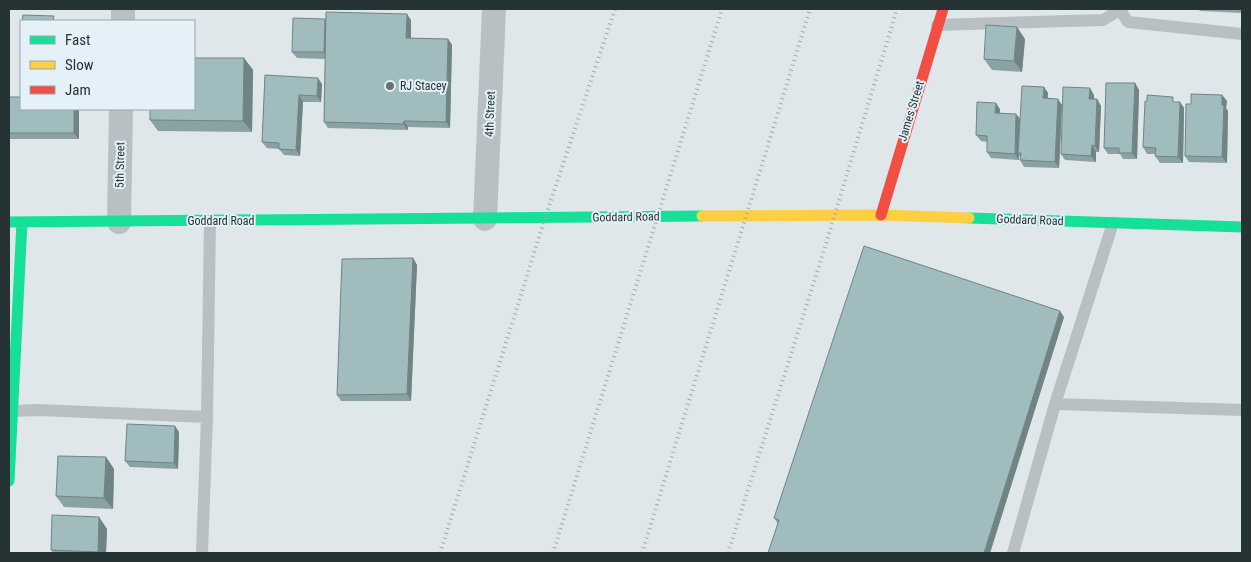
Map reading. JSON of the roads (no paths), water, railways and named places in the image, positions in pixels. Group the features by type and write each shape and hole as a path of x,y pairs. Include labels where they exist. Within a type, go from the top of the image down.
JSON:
{"street":[{"name":"4th Street","path":"485,219 494,9"},
{"name":"James Street","path":"881,214 942,9"},
{"name":"5th Street","path":"119,222 121,110"},
{"name":"Goddard Road","path":"9,222 210,222 881,214 1242,227"},
{"path":"9,481 10,411 22,222"}],"lane":[{"path":"937,25 1103,20 1120,10 1128,22 1242,34"},
{"path":"202,553 207,417 210,222"},
{"path":"1013,553 1055,404 1113,223"},
{"path":"1055,404 1242,410"},
{"path":"10,411 39,410 207,417"}],"railway":[{"path":"440,553 545,218 615,9"},
{"path":"553,553 722,9"},
{"path":"642,553 810,9"},
{"path":"728,553 825,247 897,9"}],"place":[{"name":"RJ Stacey","path":"390,86"}]}
